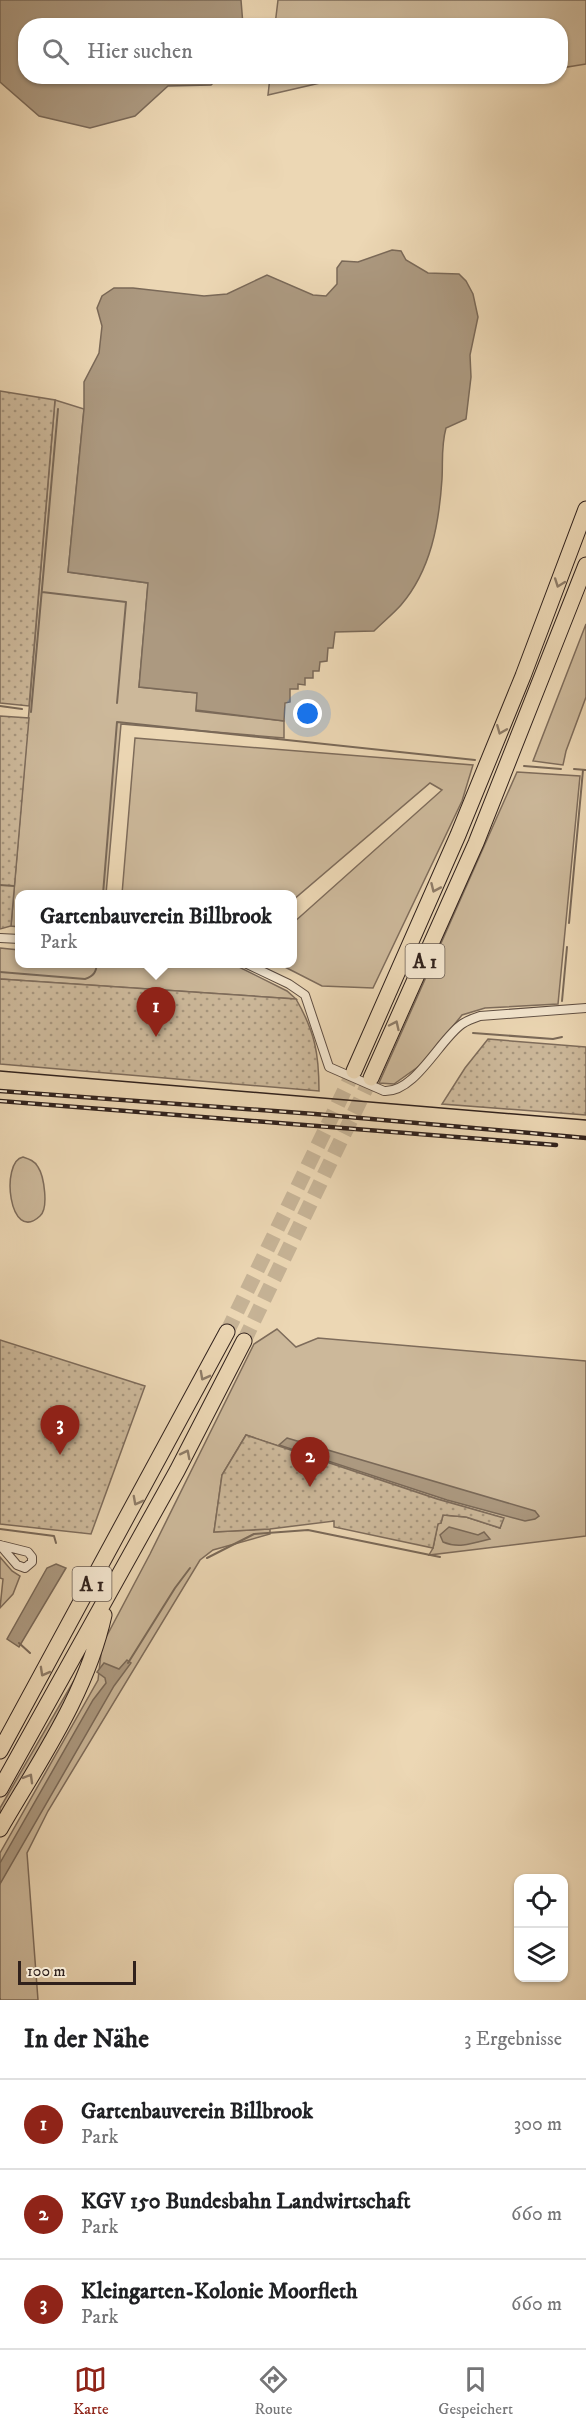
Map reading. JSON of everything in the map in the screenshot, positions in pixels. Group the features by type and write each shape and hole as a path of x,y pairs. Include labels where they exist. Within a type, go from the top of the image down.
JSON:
{"highway":[{"name":"A 1","path":"354,1071 459,835 524,676 586,509"},
{"name":"A 1","path":"371,1078 476,843 586,565"},
{"name":"A 1","path":"0,1751 227,1332"},
{"name":"A 1","path":"0,1789 177,1471 244,1341"},
{"path":"0,1829 83,1684 97,1647 108,1597"},
{"path":"0,1738 19,1718"}],"street":[{"path":"0,938 15,939"},
{"path":"257,968 305,995 329,1067 384,1091 393,1091 418,1072 453,1032 470,1019 480,1016 586,1008"}],"shaded area":[{"path":"0,0 241,0 242,18 18,18 18,84 212,84 168,86 135,116 90,128 39,116 0,82"},
{"path":"278,0 586,0 586,64 568,67 568,18 276,18"},
{"path":"269,84 316,84 268,95"},
{"path":"392,250 401,251 406,260 428,273 459,274 473,294 478,317 470,355 471,377 466,419 446,428 436,529 420,577 398,608 374,631 335,632 333,648 328,648 327,661 320,662 319,671 313,671 313,678 305,678 305,685 298,684 298,689 290,689 290,702 285,703 284,721 196,710 197,693 139,687 148,583 68,572 84,409 84,382 99,353 102,326 97,308 102,296 114,288 204,296 227,294 267,275 313,295 326,296 337,284 337,268 342,261 358,262"},
{"path":"0,391 55,400 29,706 0,703"},
{"path":"55,400 84,409 68,572 148,583 139,687 198,693 196,711 284,721 284,738 121,724 106,890 15,890 15,926 11,926"},
{"path":"586,624 586,697 563,765 533,761"},
{"path":"0,716 29,718 11,926 0,929"},
{"path":"135,738 473,765 462,801 373,988 322,986 287,968 297,968 297,919 442,790 430,783 297,897 297,890 122,890"},
{"path":"517,772 580,776 558,1004 485,1008 462,1015 422,1064 394,1084 379,1083"},
{"path":"0,948 15,950 15,968 241,968 287,991 296,999 0,979"},
{"path":"0,979 296,999 308,1022 315,1044 319,1091 0,1064"},
{"path":"488,1039 586,1047 586,1115 442,1104 465,1068"},
{"path":"23,1157 32,1160 37,1165 45,1192 43,1212 29,1222 21,1220 11,1199 12,1172 16,1162"},
{"path":"277,1329 296,1347 318,1338 586,1361 586,1536 429,1555 433,1548 438,1523 441,1523 443,1515 466,1517 500,1528 503,1518 437,1499 246,1435 222,1475 214,1532 270,1529 270,1534 213,1550 200,1560 48,1811 27,1853 38,2000 0,2000 0,1853 98,1680 102,1645 150,1554 254,1344"},
{"path":"0,1340 145,1386 91,1534 0,1524"},
{"path":"246,1435 437,1499 504,1518 500,1528 466,1517 443,1515 441,1523 438,1524 433,1548 334,1527 334,1521 270,1529 214,1532 222,1475"},
{"path":"287,1438 535,1511 539,1516 525,1521 447,1500 279,1445"},
{"path":"449,1527 478,1535 484,1532 490,1539 467,1545 449,1544 443,1542 440,1535"},
{"path":"0,1557 12,1571 20,1576 13,1594 0,1608 3,1579 0,1578"},
{"path":"56,1564 66,1568 19,1647 7,1639 47,1568"},
{"path":"87,1658 89,1659 0,1820 0,1808"},
{"path":"127,1660 131,1663 114,1686 0,1884 0,1863 93,1700 106,1683 105,1678 97,1672 104,1663 119,1669"}],"waterway":[{"path":"31,712 58,409"},
{"path":"42,592 126,602 117,703"},
{"path":"0,706 22,709"},
{"path":"103,890 117,722 475,760"},
{"path":"524,766 561,769"},
{"path":"574,769 586,770"},
{"path":"569,923 583,770"},
{"path":"0,885 14,886"},
{"path":"562,1001 567,947"},
{"path":"0,972 85,979 91,977 96,968"},
{"path":"473,1033 553,1039 562,1037"},
{"path":"0,1529 54,1536 56,1543"},
{"path":"207,1558 254,1534 308,1530 440,1557"},
{"path":"128,1663 190,1568"},
{"path":"19,1643 30,1653"}],"tunnel":[{"path":"227,1332 354,1071"},
{"path":"244,1341 371,1078"}],"tram line":[{"path":"0,1071 586,1120"}],"railway":[{"path":"0,1091 315,1114 586,1138"},
{"path":"0,1101 556,1145"}],"place":[{"name":"Gartenbauverein Billbrook","path":"156,1037"},
{"name":"Kleingarten-Kolonie Moorfleth","path":"60,1455"},
{"name":"KGV 150 Bundesbahn Landwirtschaft","path":"310,1487"}]}
